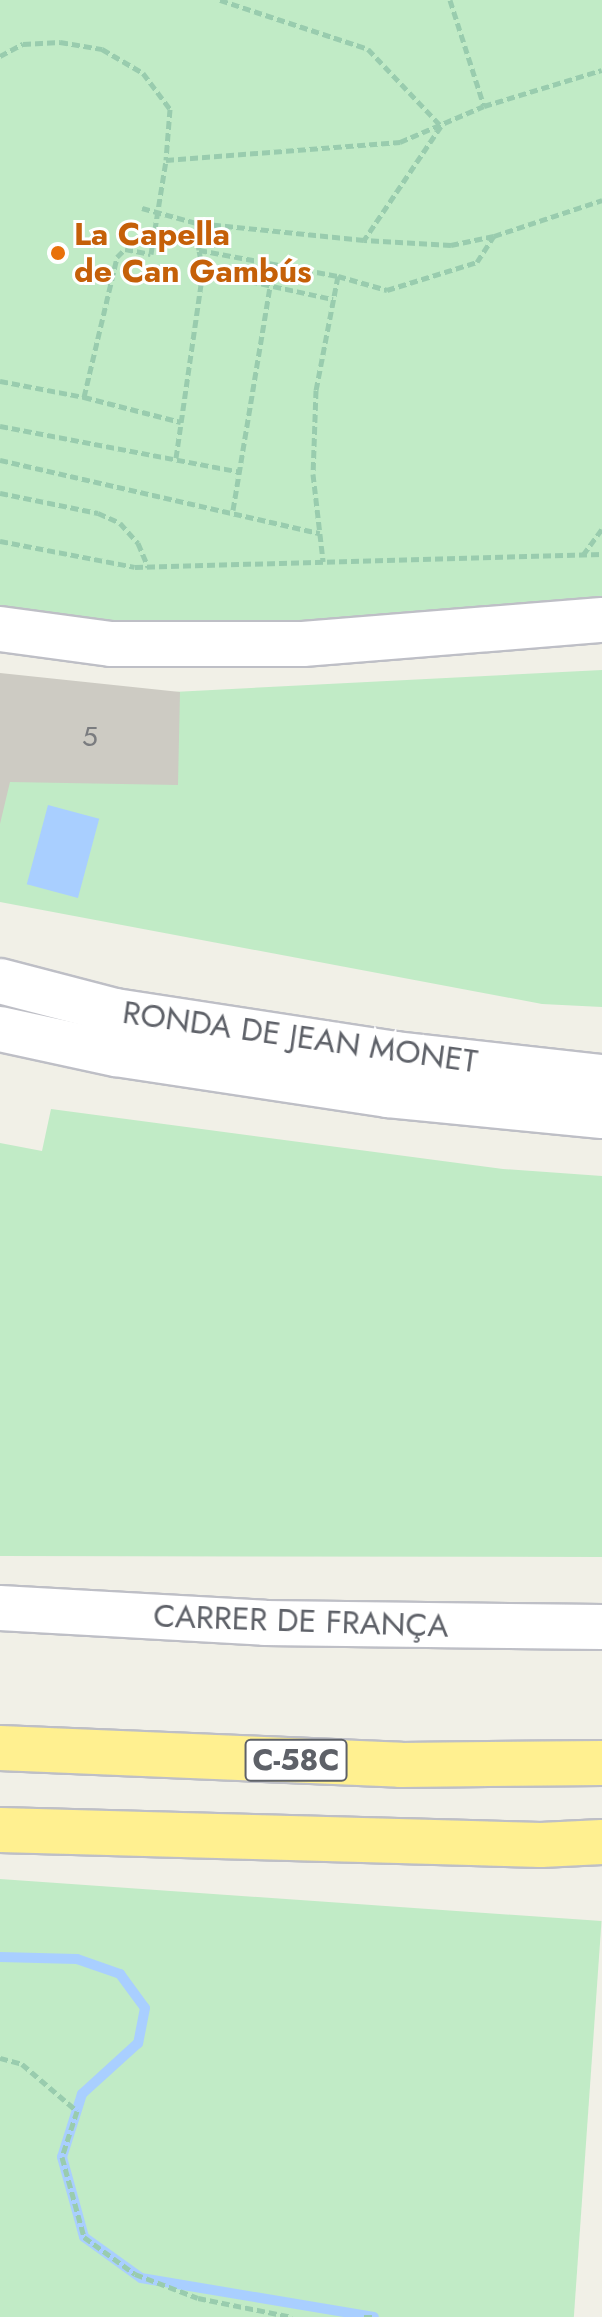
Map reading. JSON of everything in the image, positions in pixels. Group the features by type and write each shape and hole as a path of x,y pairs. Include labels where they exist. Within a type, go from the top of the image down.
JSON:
{"highway":[{"name":"C-58C","path":"0,1748 401,1765 602,1763"},
{"path":"0,1830 541,1845 602,1842"},
{"path":"541,1845 602,1860"}],"street":[{"path":"0,629 111,644 303,644 602,620"},
{"name":"RONDA DE JEAN MONET","path":"0,981 115,1011 396,1054 602,1077"},
{"name":"RONDA DE JEAN MONET","path":"0,1029 116,1054 388,1095 602,1116"},
{"name":"CARRER DE FRANÇA","path":"0,1608 265,1623 602,1627"}],"path":[{"path":"220,0 368,49 441,126"},
{"path":"450,0 484,106"},
{"path":"0,56 23,44 60,42 102,49 143,73 170,109 160,213 151,254 125,249 117,257 84,397"},
{"path":"166,160 400,142 484,106 602,70"},
{"path":"364,240 441,126"},
{"path":"142,208 197,223 364,240 451,245 494,236 602,200"},
{"path":"176,458 203,271 197,223"},
{"path":"199,250 338,276 387,290 477,262 494,236"},
{"path":"203,271 333,299"},
{"path":"323,561 313,474 316,390 338,276"},
{"path":"233,510 270,287"},
{"path":"0,381 84,397 181,422"},
{"path":"0,426 241,472"},
{"path":"0,460 233,510 320,533"},
{"path":"0,493 98,513 120,523 138,543 148,567"},
{"path":"583,555 602,529"},
{"path":"0,541 148,567 602,554"},
{"path":"0,2058 22,2064 77,2111 62,2157 84,2237 135,2274 198,2298 292,2317"},
{"path":"364,2317 372,2317"}],"green space":[{"path":"0,0 602,0 602,629 0,629"},
{"path":"602,670 602,1007 542,1004 0,902 0,675 154,693"},
{"path":"51,1109 503,1169 602,1176 602,1557 0,1556 0,1143 42,1151"},
{"path":"0,1879 602,1921 574,2317 0,2317"}],"water":[{"path":"48,805 99,819 78,898 27,884"}],"building":[{"path":"0,673 180,692 178,785 10,782 0,824"}],"waterway":[{"path":"0,1957 77,1959 120,1974 145,2008 138,2043 82,2094 62,2157 84,2237 141,2278 374,2317"}],"place":[{"name":"La Capella de Can Gambús","path":"58,253"}]}
